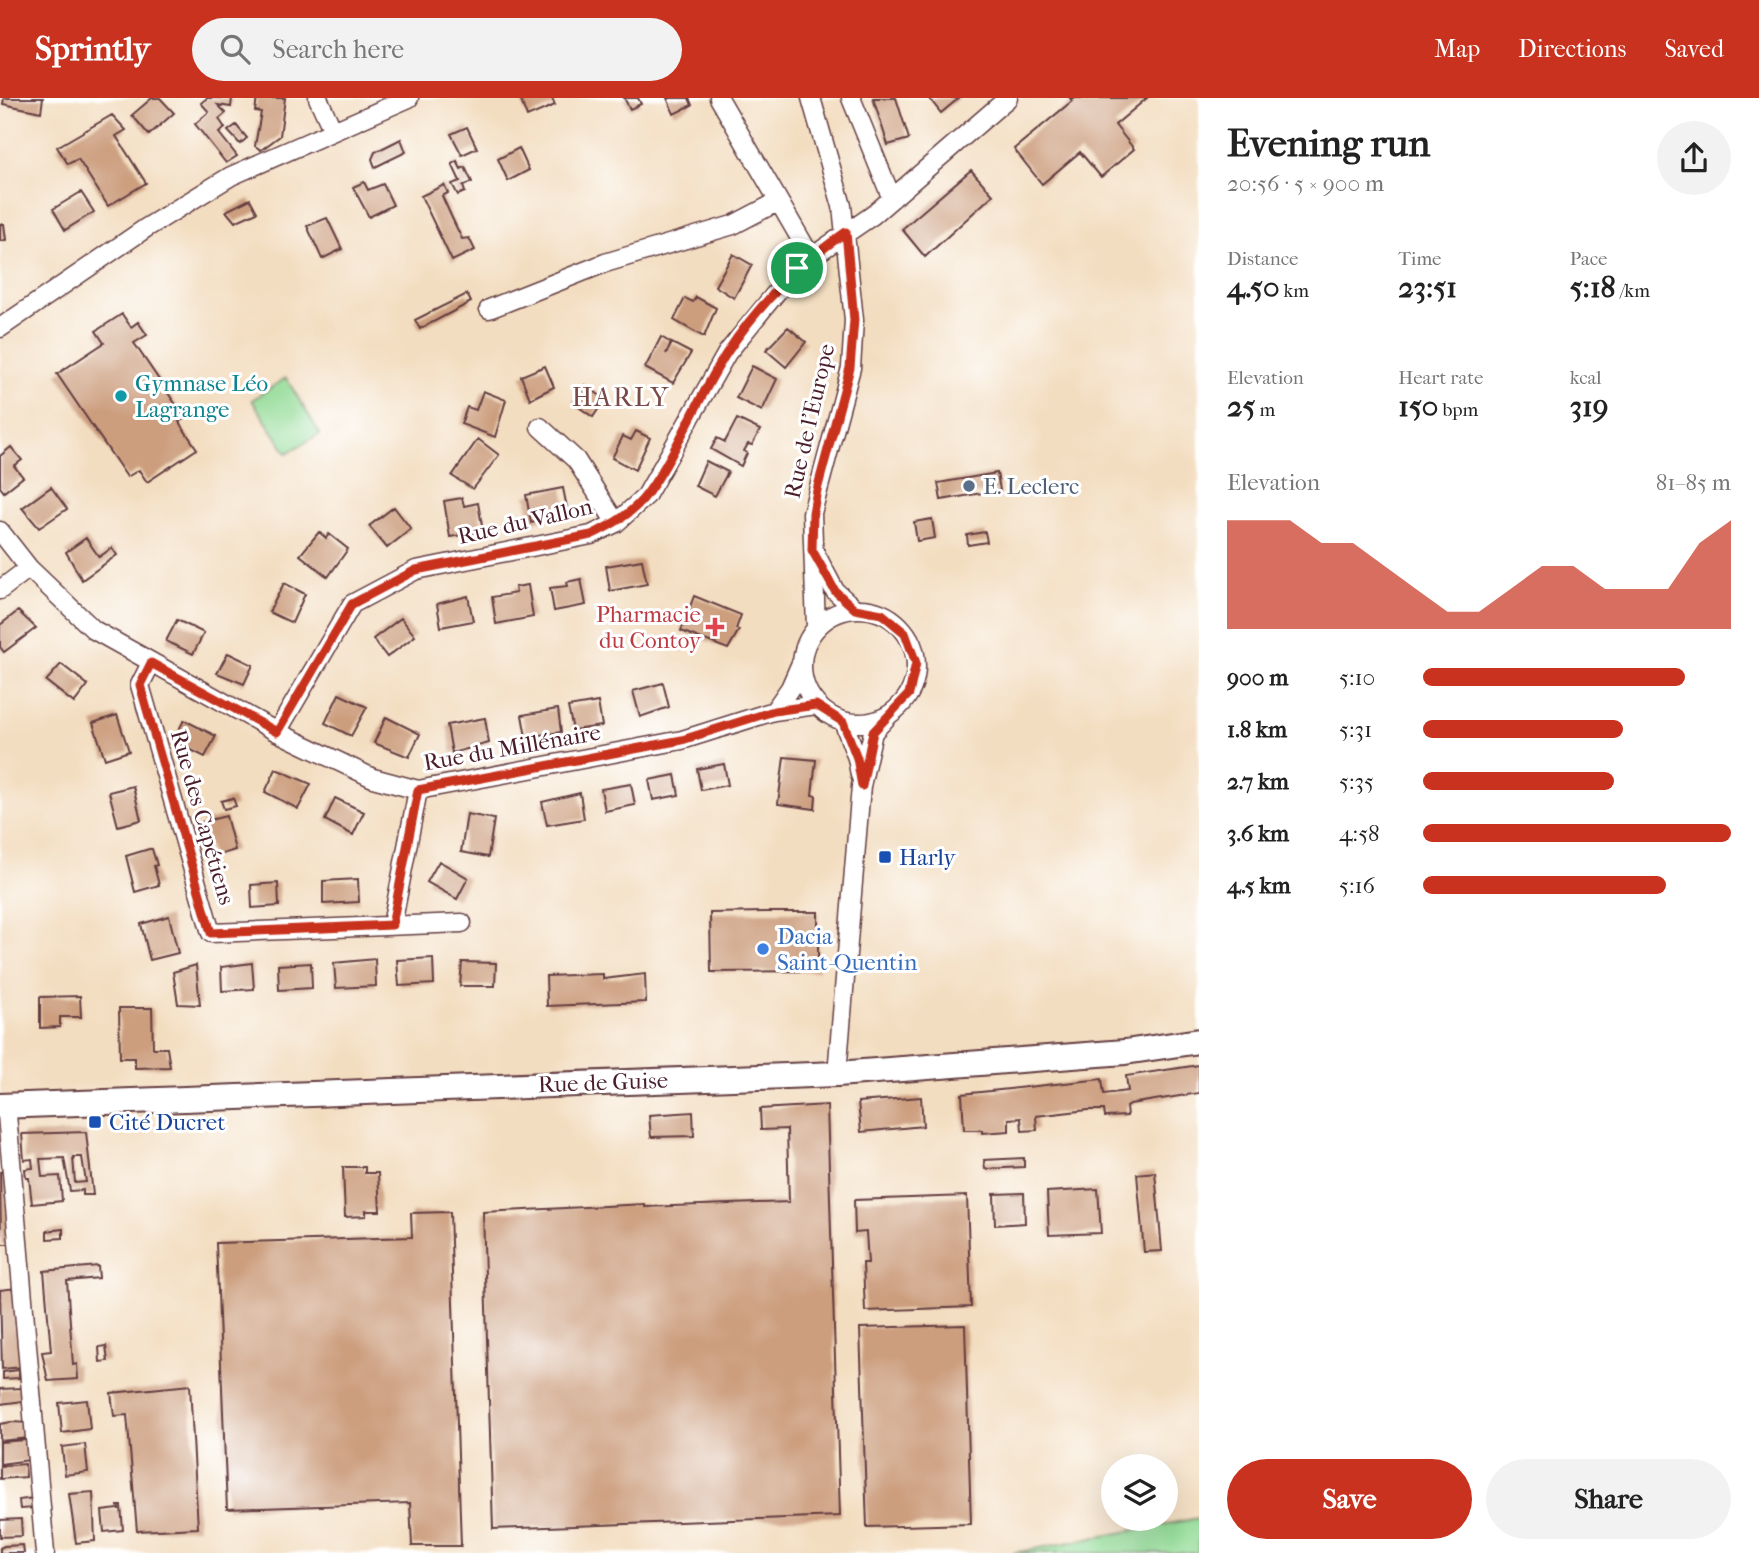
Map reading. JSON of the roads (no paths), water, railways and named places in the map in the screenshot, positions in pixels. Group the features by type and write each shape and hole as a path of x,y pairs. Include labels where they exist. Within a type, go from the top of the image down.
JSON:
{"main road":[{"name":"Rue de Guise","path":"2,1103 837,1074 1125,1052 1199,1041"}],"street":[{"path":"318,98 333,131"},
{"path":"0,328 146,228 231,176 409,98"},
{"path":"719,98 811,257"},
{"name":"Rue de l'Europe","path":"811,98 842,206 854,320 850,368 813,513 816,628"},
{"path":"851,98 892,199"},
{"name":"Rue du Vallon","path":"277,732 352,604 416,570 591,535 616,523 646,496 727,353 777,289 811,257 892,199 1008,98"},
{"path":"489,310 639,252 733,225 777,202"},
{"path":"540,427 576,460 616,523"},
{"name":"Rue du Millénaire","path":"0,531 29,568 94,630 277,732 373,778 418,790 682,740 774,711 816,705"},
{"path":"812,550 835,591 855,609"},
{"path":"0,590 29,568"},
{"path":"774,711 790,688 808,640 816,628 841,612 869,610 894,621 913,647 915,679 905,700 873,732 862,786 837,1074"},
{"name":"Rue des Capétiens","path":"151,663 140,685 211,933 462,923"},
{"path":"801,663 807,692 816,705 843,722 858,724 888,716"},
{"path":"843,722 857,758 862,786"},
{"path":"392,925 418,790"},
{"path":"2,1103 45,1553"}],"place":[{"name":"Gymnase Léo Lagrange","path":"121,396"},
{"name":"E. Leclerc","path":"969,486"},
{"name":"Pharmacie du Contoy","path":"715,627"},
{"name":"Harly","path":"885,857"},
{"name":"Dacia Saint-Quentin","path":"763,949"},
{"name":"Cité Ducret","path":"95,1122"}],"district":[{"name":"HARLY","path":"621,397"}]}
